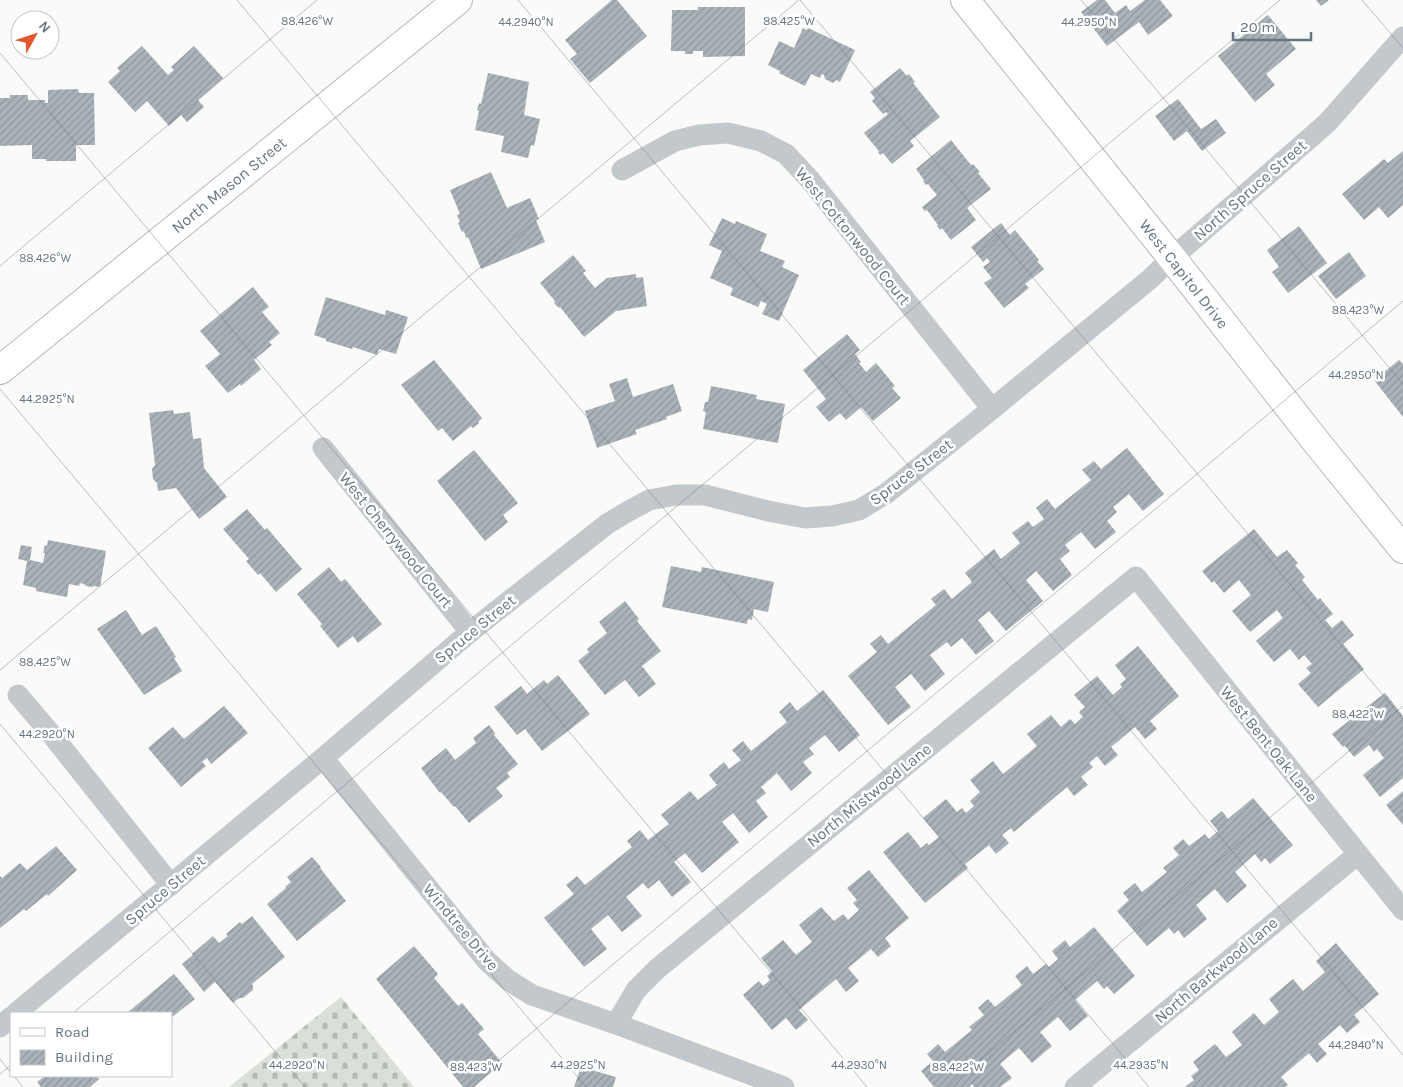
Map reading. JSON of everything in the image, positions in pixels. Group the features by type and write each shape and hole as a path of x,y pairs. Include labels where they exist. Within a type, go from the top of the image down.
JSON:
{"street":[{"name":"North Mason Street","path":"0,370 458,0"},
{"name":"West Capitol Drive","path":"965,0 1314,439 1401,541"},
{"name":"North Spruce Street","path":"992,409 1150,279 1328,122 1403,36"},
{"name":"West Cottonwood Court","path":"622,170 675,141 699,135 728,133 761,141 786,154 812,181 992,409"},
{"name":"Spruce Street","path":"17,1012 323,758 470,632 607,524 649,500 676,495 705,495 805,518 832,516 858,510 887,493 992,409"},
{"name":"West Cherrywood Court","path":"323,448 470,632"},
{"name":"West Bent Oak Lane","path":"1136,578 1403,910"},
{"name":"North Mistwood Lane","path":"616,1024 636,990 657,969 1136,578"},
{"path":"18,695 171,885"},
{"name":"Windtree Drive","path":"323,758 487,961 508,980 532,995 616,1024 784,1087"},
{"name":"North Barkwood Lane","path":"1075,1087 1358,854"},
{"path":"0,1027 10,1018"}],"green space":[{"path":"341,997 414,1087 229,1087"}],"building":[{"path":"612,0 617,0 647,36 590,83 570,59 577,54 565,40"},
{"path":"1097,0 1105,0 1115,13 1126,5 1130,11 1145,0 1160,0 1173,16 1148,35 1139,22 1107,46 1081,12"},
{"path":"1316,0 1329,0 1321,6"},
{"path":"698,7 745,7 745,56 703,57 703,51 693,51 693,54 685,54 685,51 671,51 672,10 698,10"},
{"path":"1268,15 1296,49 1266,74 1275,85 1255,102 1218,56"},
{"path":"803,28 807,30 808,28 855,50 840,82 836,80 833,83 825,79 822,74 820,78 811,74 805,86 779,73 780,71 768,65 779,41 794,48"},
{"path":"142,46 168,75 174,70 171,67 194,46 223,78 198,100 204,107 187,122 181,115 169,126 147,101 135,112 108,82 120,71 117,68"},
{"path":"900,68 907,76 909,74 915,82 913,83 940,117 910,141 914,146 892,164 883,153 880,155 879,151 864,133 888,114 886,112 883,114 872,101 875,98 870,92"},
{"path":"488,73 529,82 524,115 540,119 534,146 531,145 528,158 501,152 504,136 475,130 479,111 477,111 479,103 481,104"},
{"path":"78,89 79,93 94,93 95,145 76,145 76,161 32,159 32,145 0,146 0,98 10,98 10,95 28,95 28,100 45,100 45,103 48,103 48,90"},
{"path":"1178,99 1201,129 1216,119 1226,133 1202,151 1187,131 1174,141 1155,116"},
{"path":"951,140 971,165 973,164 980,172 978,173 991,189 967,208 976,220 951,240 942,228 940,230 927,210 925,211 922,207 937,195 928,184 926,185 916,169"},
{"path":"1403,151 1403,205 1388,218 1379,207 1364,220 1342,194 1384,159 1388,163"},
{"path":"491,172 507,208 530,198 539,219 536,220 545,242 481,269 468,237 466,238 464,231 462,232 458,223 460,222 457,215 460,214 450,190"},
{"path":"722,218 735,224 736,221 767,234 760,251 785,261 782,267 799,275 779,321 762,314 767,304 761,301 758,307 730,295 733,288 710,278 722,251 709,245"},
{"path":"1001,223 1010,235 1015,230 1044,269 1025,284 1029,288 1004,308 984,283 992,278 983,267 990,262 987,258 983,262 971,247"},
{"path":"1299,226 1327,263 1288,293 1272,272 1279,267 1267,250"},
{"path":"1349,252 1366,276 1336,299 1318,276"},
{"path":"573,255 586,271 583,273 595,288 607,278 636,274 636,278 643,277 647,306 616,311 584,337 560,307 554,303 555,301 540,283"},
{"path":"253,287 269,307 262,312 280,333 269,342 272,345 254,360 261,369 241,386 240,384 228,393 205,366 220,354 200,331"},
{"path":"326,297 385,315 386,310 408,317 396,354 379,349 377,355 326,341 326,339 314,335"},
{"path":"847,334 860,350 855,354 866,372 876,363 895,386 892,388 901,398 873,421 861,407 846,420 840,413 829,422 816,407 826,399 803,370"},
{"path":"434,360 482,418 473,428 471,426 453,441 442,428 438,431 401,385"},
{"path":"1399,360 1403,364 1403,417 1374,380"},
{"path":"627,378 633,397 673,384 682,411 666,417 667,419 635,430 637,434 597,448 585,411 615,401 609,384"},
{"path":"711,386 757,395 756,399 785,404 778,443 703,429 706,412 703,411 705,402 708,402"},
{"path":"173,410 174,414 190,412 193,439 201,438 204,468 227,497 199,519 176,488 158,491 157,483 153,479 152,469 155,465 149,413"},
{"path":"1127,448 1164,494 1143,511 1129,494 1113,507 1117,512 1107,521 1116,532 1095,549 1081,532 1065,545 1070,551 1060,559 1072,575 1053,591 1036,571 1026,580 1043,601 1006,631 989,611 978,620 994,641 976,655 962,638 951,647 947,642 930,655 945,674 925,691 911,674 895,687 911,707 888,725 848,676 877,652 870,644 881,635 888,644 936,605 931,599 944,589 952,599 972,582 965,573 994,549 1001,559 1020,543 1012,533 1028,521 1033,527 1044,519 1036,508 1047,499 1055,509 1091,480 1082,470 1094,461 1101,469"},
{"path":"474,450 518,503 503,515 508,522 485,541 437,481"},
{"path":"247,509 265,530 267,528 302,569 276,592 260,573 258,575 246,561 249,559 223,529"},
{"path":"1254,529 1277,557 1287,550 1298,563 1295,565 1305,577 1302,580 1318,600 1320,598 1333,614 1325,620 1332,628 1342,620 1354,635 1343,644 1364,669 1318,707 1298,684 1311,673 1306,668 1312,664 1304,655 1299,660 1290,649 1274,662 1256,641 1283,618 1277,610 1250,632 1232,611 1251,595 1239,580 1224,593 1202,571"},
{"path":"48,540 106,551 100,587 86,586 80,583 79,586 69,584 67,597 36,591 36,588 23,585 27,561 18,559 21,545 32,547 30,560 43,563 45,553 43,553"},
{"path":"671,566 701,572 702,567 774,582 768,612 754,609 752,620 748,619 747,624 662,607"},
{"path":"329,567 341,582 345,579 382,624 358,643 353,636 338,648 320,626 322,624 297,594"},
{"path":"625,601 639,619 637,621 661,651 642,666 656,684 639,697 625,680 605,695 578,661 589,652 587,649 607,633 599,622"},
{"path":"126,610 142,635 156,626 176,657 174,658 182,671 144,695 97,629"},
{"path":"1138,646 1179,696 1150,721 1157,729 1145,739 1135,727 1111,747 1118,755 1105,766 1097,756 1089,763 1093,767 1081,777 1088,785 1074,796 1067,787 1014,832 1011,828 1002,835 1009,843 996,854 989,845 965,864 968,868 925,903 883,852 908,832 921,848 927,843 929,845 939,837 923,818 946,799 957,812 962,808 966,813 974,806 970,801 980,792 970,780 993,761 1003,774 1037,746 1027,734 1051,715 1061,727 1070,719 1075,724 1083,717 1079,712 1085,707 1074,695 1097,676 1113,695 1122,687 1120,684 1126,679 1115,665"},
{"path":"558,675 590,714 542,751 525,729 517,735 494,707 521,686 527,694 544,680 547,684"},
{"path":"823,690 860,735 839,752 825,735 809,748 814,754 803,762 812,773 791,791 777,773 761,787 766,793 756,801 768,817 749,833 733,813 722,822 739,842 702,873 685,853 674,862 691,882 672,897 659,880 648,889 643,883 626,897 642,916 622,932 608,915 591,929 607,949 584,967 544,918 574,894 566,885 577,876 585,885 632,847 627,841 640,830 648,840 669,824 661,815 690,791 698,800 717,785 709,775 724,762 729,769 741,760 732,750 743,741 751,751 787,722 779,712 790,702 797,711"},
{"path":"1385,693 1403,716 1403,778 1380,797 1363,775 1384,758 1377,749 1374,752 1369,745 1354,757 1332,734"},
{"path":"224,706 248,733 211,764 207,758 202,762 206,766 181,787 148,748 173,727 184,739"},
{"path":"489,725 495,733 494,735 518,764 507,773 510,777 496,788 503,796 469,823 455,806 440,793 421,768 446,748 455,760 476,743 473,738"},
{"path":"1403,791 1403,825 1386,805"},
{"path":"1253,798 1293,845 1270,864 1265,858 1261,862 1255,854 1235,872 1247,886 1227,903 1215,889 1196,905 1207,919 1184,938 1178,930 1174,934 1169,928 1147,946 1117,911 1129,900 1123,893 1135,883 1142,892 1167,872 1163,868 1179,855 1173,848 1183,839 1189,846 1205,834 1209,839 1218,831 1210,821 1222,811 1228,819"},
{"path":"56,846 77,870 48,896 47,894 26,911 24,909 0,928 0,876 2,878 20,863 27,870"},
{"path":"312,857 346,901 297,941 267,904 291,882 287,877"},
{"path":"869,870 909,918 885,938 891,946 878,957 871,949 848,968 859,981 846,992 836,979 799,1010 808,1020 796,1030 786,1018 772,1030 743,995 759,981 763,986 770,980 767,976 772,971 761,958 783,940 796,955 812,942 799,925 821,907 834,921 843,914 848,920 859,910 853,903 857,900 847,888"},
{"path":"252,916 285,957 252,984 253,990 233,1003 215,982 204,992 182,964 213,936 219,943 240,922 242,924"},
{"path":"1094,927 1135,976 1114,994 1107,986 1104,989 1097,981 1075,1000 1088,1016 1070,1031 1058,1017 1040,1032 1052,1046 1032,1063 1019,1048 1000,1064 1012,1078 1000,1087 974,1087 972,1084 969,1087 934,1087 921,1071 933,1061 927,1054 938,1044 945,1052 972,1030 969,1027 984,1015 978,1008 988,999 995,1007 1022,985 1015,976 1027,966 1033,974 1046,964 1049,967 1058,959 1052,951 1065,940 1070,947"},
{"path":"1336,943 1379,994 1354,1015 1360,1022 1347,1033 1340,1025 1318,1044 1327,1054 1317,1063 1309,1053 1281,1077 1288,1085 1285,1087 1185,1087 1194,1080 1191,1076 1199,1070 1193,1062 1215,1044 1226,1057 1242,1045 1232,1032 1254,1013 1264,1025 1279,1012 1269,999 1293,979 1303,991 1325,972 1316,961"},
{"path":"414,946 438,974 434,978 458,1006 462,1003 484,1029 478,1034 502,1063 474,1087 463,1087 376,979"},
{"path":"174,974 195,999 172,1017 172,1012 128,1012"},
{"path":"581,1067 616,1077 613,1087 574,1087"},
{"path":"44,1077 97,1077 99,1079 90,1087 41,1087 37,1082"}]}
